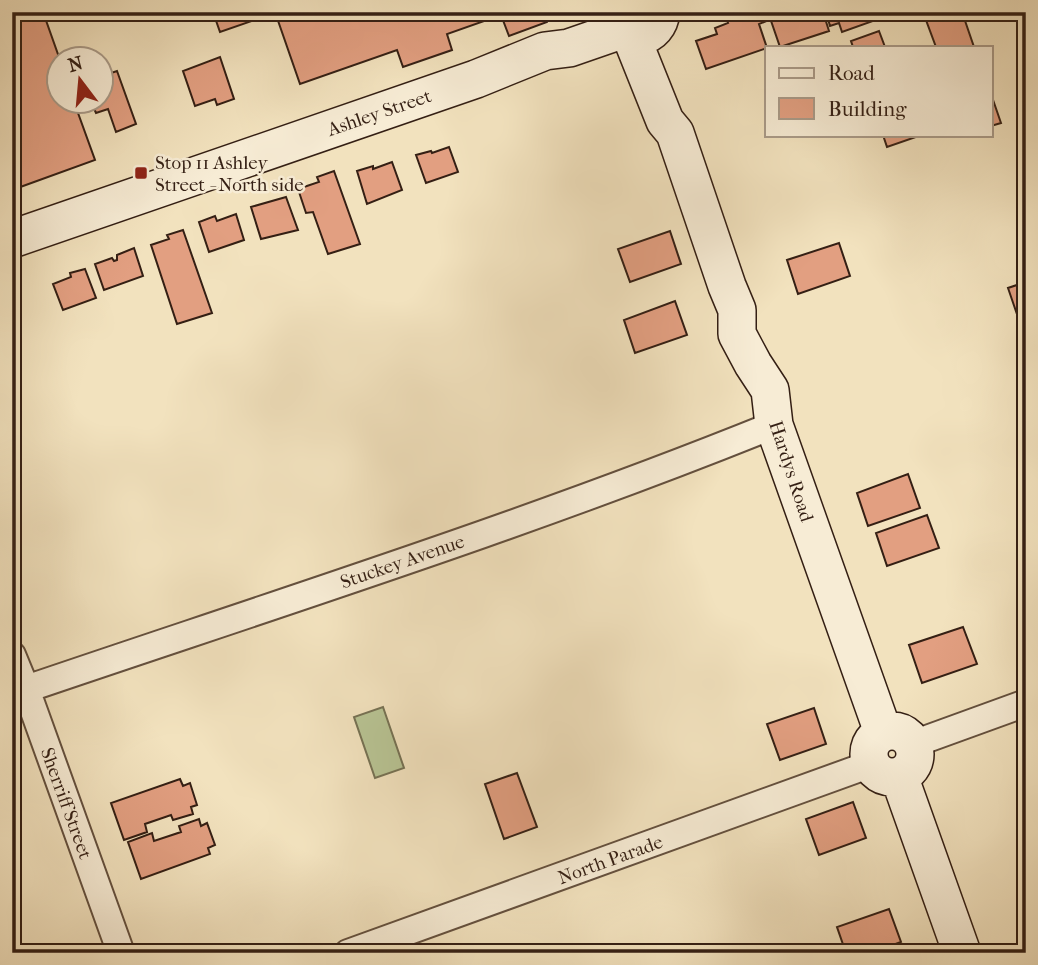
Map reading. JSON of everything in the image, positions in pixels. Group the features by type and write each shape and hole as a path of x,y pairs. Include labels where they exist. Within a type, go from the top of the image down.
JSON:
{"street":[{"name":"Ashley Street","path":"12,239 476,79 545,51 569,48 640,20"},
{"name":"Hardys Road","path":"640,20 677,117 675,133 737,310 737,334 769,390 774,425 962,953"},
{"name":"Stuckey Avenue","path":"26,689 543,513 774,425"},
{"name":"Sherriff Street","path":"12,655 121,953"},
{"name":"North Parade","path":"348,953 1026,703"}],"green space":[{"path":"383,707 404,768 375,778 354,717"}],"building":[{"path":"12,12 43,12 55,46 46,46 46,116 79,116 95,160 12,190"},
{"path":"213,12 269,12 269,15 220,32"},
{"path":"275,12 552,12 547,22 509,36 501,15 447,34 452,50 403,67 397,50 300,84"},
{"path":"724,12 766,12 769,20 759,24 766,46 706,69 696,41 717,34 715,28 728,23"},
{"path":"768,12 823,12 829,31 780,46"},
{"path":"826,12 872,12 873,21 842,32 839,23 830,26"},
{"path":"923,12 962,12 974,46 936,46"},
{"path":"879,31 885,46 853,46 851,41"},
{"path":"220,57 234,99 217,105 215,99 195,106 183,71"},
{"path":"116,71 136,124 116,132 110,116 116,116"},
{"path":"992,97 1001,123 992,126"},
{"path":"883,136 916,137 887,147"},
{"path":"449,147 458,172 426,183 416,155"},
{"path":"392,162 402,190 367,204 357,171"},
{"path":"334,171 360,244 328,254 313,212 306,213 298,189 319,182 317,177"},
{"path":"286,197 298,230 261,239 251,207"},
{"path":"236,214 244,240 209,252 199,222 215,216 217,221"},
{"path":"183,230 212,313 177,324 151,245 169,239 167,235"},
{"path":"670,231 681,264 630,282 618,249"},
{"path":"839,243 850,276 798,294 787,260"},
{"path":"134,248 143,276 104,290 95,264 112,258 117,260 117,255"},
{"path":"85,269 96,298 63,310 53,284 71,277 70,273"},
{"path":"1026,282 1026,324 1021,326 1008,288"},
{"path":"675,301 687,335 635,353 624,320"},
{"path":"908,474 920,508 868,526 857,493"},
{"path":"927,515 939,548 887,566 876,533"},
{"path":"963,627 977,664 922,683 909,645"},
{"path":"814,708 826,744 780,760 767,724"},
{"path":"517,773 537,827 504,839 485,784"},
{"path":"180,779 183,786 190,783 197,805 191,807 193,814 173,820 171,815 145,824 147,832 124,840 111,803"},
{"path":"853,802 866,838 819,855 806,819"},
{"path":"199,819 201,826 207,823 215,845 208,848 210,854 141,879 128,842 152,833 154,841 181,832 179,826"},
{"path":"889,909 901,942 871,953 846,953 837,927"}],"place":[{"name":"Stop 11 Ashley Street - North side","path":"141,173"}]}
